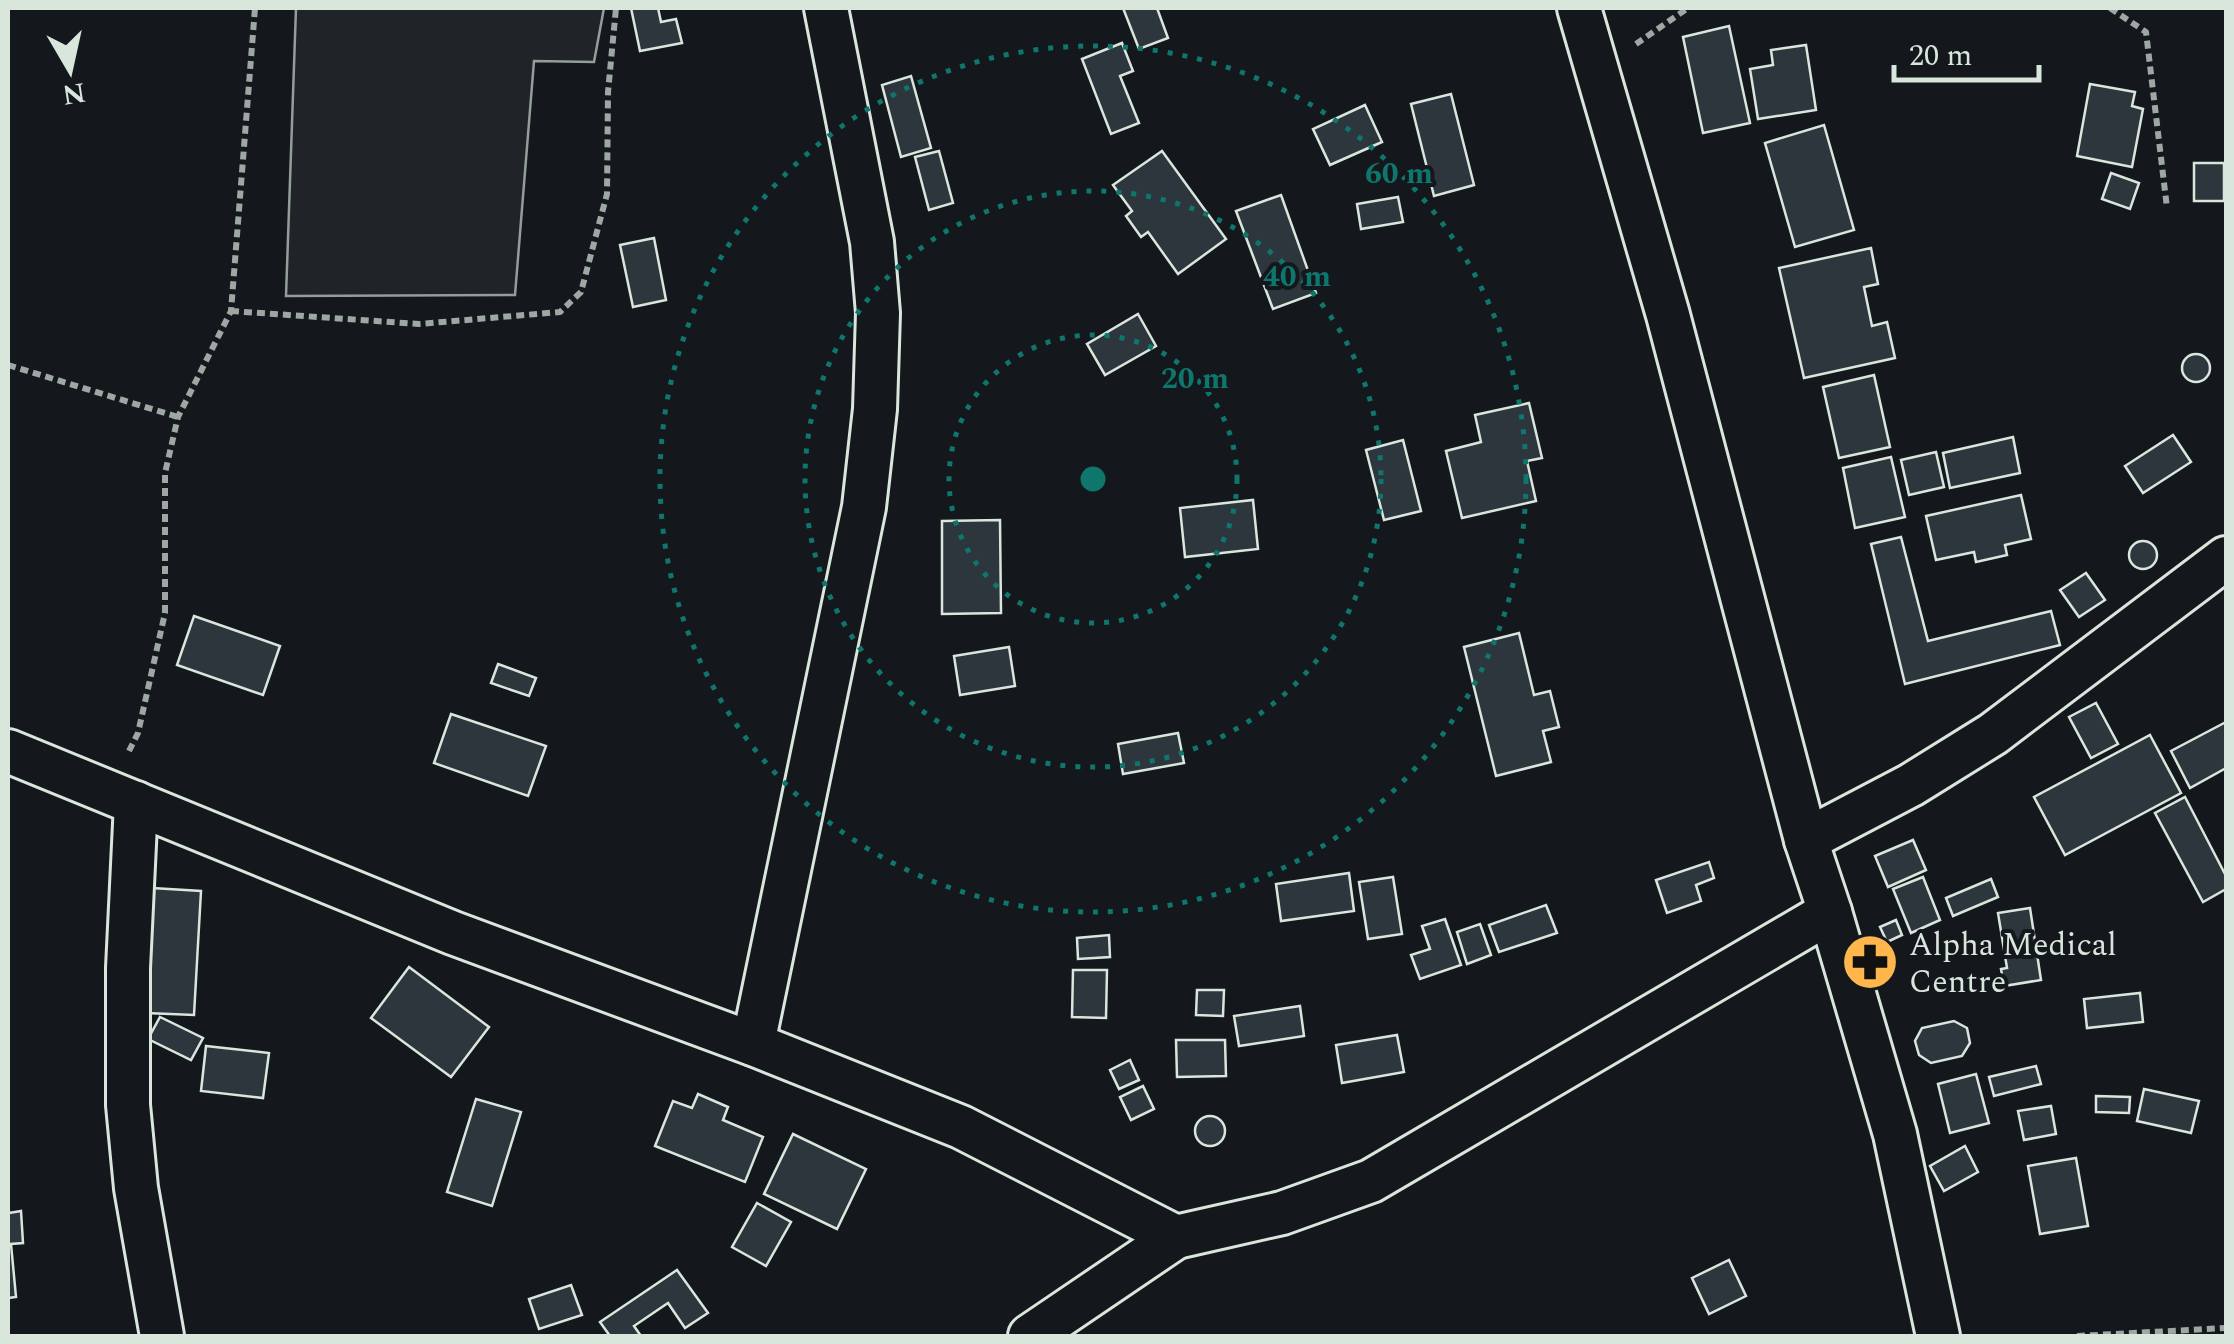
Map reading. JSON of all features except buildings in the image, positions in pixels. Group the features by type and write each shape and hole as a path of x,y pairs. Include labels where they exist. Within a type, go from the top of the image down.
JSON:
{"street":[{"path":"753,1044 864,507 875,409 878,313 872,242 826,8"},
{"path":"1580,8 1668,315 1806,840 1894,1134 1938,1336"},
{"path":"1806,840 1993,734 2226,558"},
{"path":"8,751 453,933 753,1044 961,1127 1176,1236"},
{"path":"122,798 128,1105 136,1188 162,1336"},
{"path":"1030,1336 1176,1236 1282,1212 1371,1182 1830,912"}],"path":[{"path":"122,798 166,613 165,472 178,417 231,311 254,8"},
{"path":"231,311 418,324 560,312 582,292 607,194 608,92 616,8"},
{"path":"1598,70 1688,8"},
{"path":"2110,8 2146,32 2167,208"},
{"path":"8,365 178,417"},
{"path":"2077,1336 2226,1328"}],"shaded area":[{"path":"296,8 604,8 594,62 534,61 515,295 286,296"}],"place":[{"name":"Alpha Medical Centre","path":"1870,962"}]}
